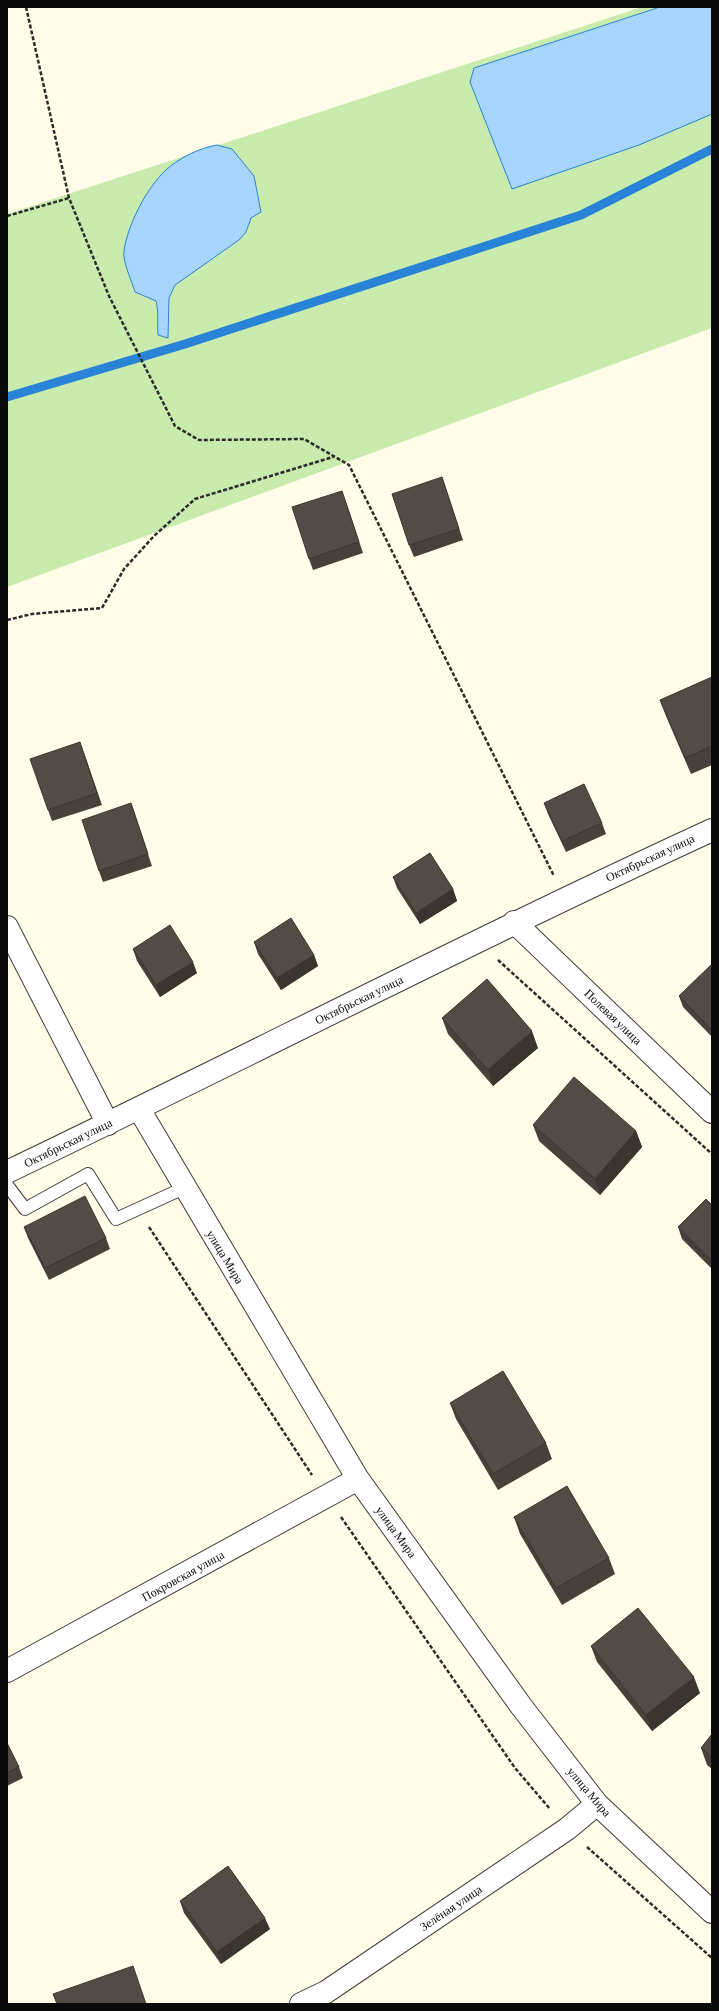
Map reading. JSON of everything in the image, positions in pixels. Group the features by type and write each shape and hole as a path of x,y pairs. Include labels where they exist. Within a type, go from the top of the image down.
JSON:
{"street":[{"name":"Октябрьская улица","path":"7,1172 139,1109 514,922 712,830"},
{"name":"Полевая улица","path":"514,922 712,1112"},
{"path":"7,928 108,1124"},
{"name":"улица Мира","path":"139,1109 184,1188 358,1480 521,1706 597,1804 712,1912"},
{"name":"Покровская улица","path":"7,1671 358,1480"},
{"name":"Зелёная улица","path":"301,2004 326,1992 567,1830 597,1804"}],"lane":[{"path":"7,1185 25,1209 88,1174 116,1219 184,1188"}],"path":[{"path":"26,7 69,198 109,296 175,426 199,440 304,439 349,466 564,898"},
{"path":"7,216 69,198"},
{"path":"7,620 32,614 102,608 124,569 154,536 195,499 334,456"},
{"path":"496,958 712,1154"},
{"path":"138,1209 327,1497 515,1768 567,1830 712,1958"}],"green space":[{"path":"642,7 712,7 712,328 7,587 7,214"}],"water":[{"path":"660,7 712,7 712,114 639,145 512,189 470,82 474,68"},
{"path":"217,145 232,149 254,176 261,212 251,218 246,232 239,240 175,285 169,298 168,338 158,335 158,314 156,301 135,292 124,260 126,241 129,230 139,208 159,177 183,158 203,148"}],"building":[{"path":"442,477 459,529 409,545 392,494"},
{"path":"342,491 359,542 309,559 292,507"},
{"path":"712,677 712,746 685,758 660,700"},
{"path":"80,742 97,793 48,810 30,759"},
{"path":"584,784 602,823 562,841 544,803"},
{"path":"131,803 148,854 99,871 82,820"},
{"path":"430,853 453,889 416,913 393,877"},
{"path":"291,918 314,955 277,978 254,942"},
{"path":"170,925 193,962 156,985 133,949"},
{"path":"712,964 712,1030 679,996"},
{"path":"487,979 532,1031 488,1070 442,1018"},
{"path":"574,1077 636,1131 595,1179 533,1125"},
{"path":"85,1196 106,1238 45,1268 24,1227"},
{"path":"706,1199 712,1205 712,1261 678,1227"},
{"path":"503,1371 546,1443 493,1474 450,1403"},
{"path":"567,1486 609,1558 556,1588 514,1517"},
{"path":"638,1608 694,1677 646,1715 591,1646"},
{"path":"712,1734 712,1757 701,1748"},
{"path":"7,1743 19,1767 7,1773"},
{"path":"228,1866 265,1918 217,1952 180,1901"},
{"path":"133,1966 146,2004 57,2004 53,1994"}],"waterway":[{"path":"7,397 185,344 581,215 712,149"}]}
